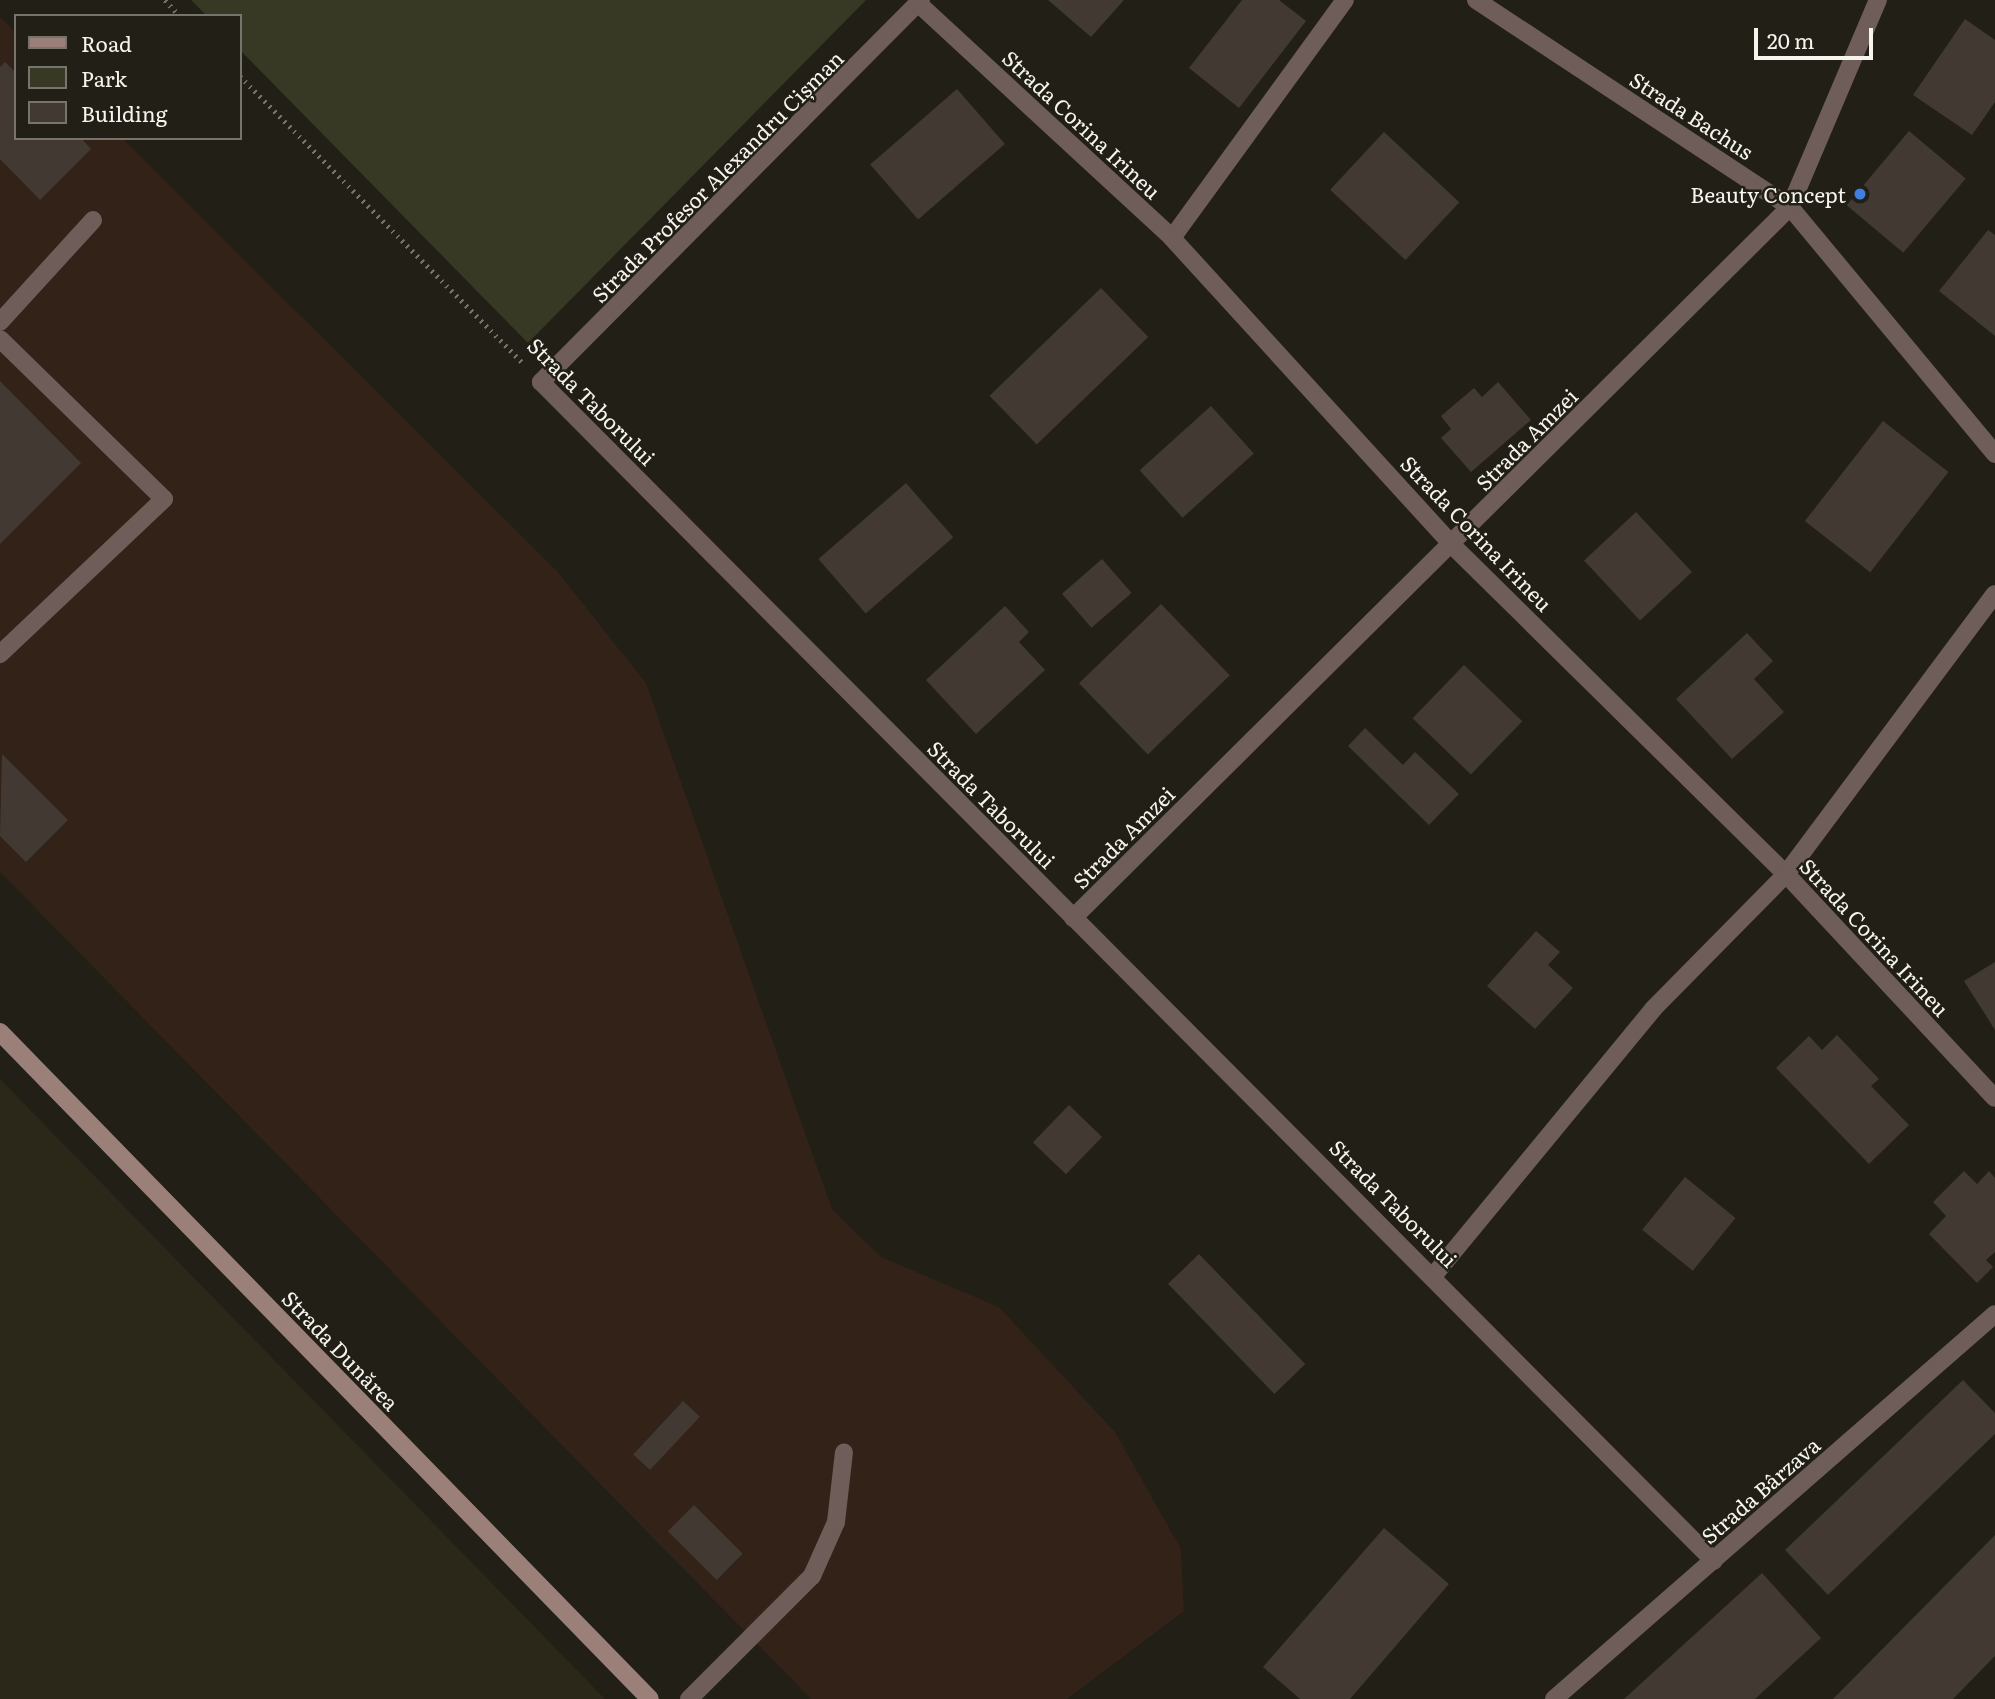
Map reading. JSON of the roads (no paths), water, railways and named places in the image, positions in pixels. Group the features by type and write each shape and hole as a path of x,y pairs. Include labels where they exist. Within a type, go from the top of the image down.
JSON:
{"street":[{"path":"1172,239 1345,0"},
{"name":"Strada Bachus","path":"1476,0 1790,207 1995,454"},
{"name":"Strada Amzei","path":"1073,918 1790,207 1878,0"},
{"name":"Strada Corina Irineu","path":"921,3 1172,239 1452,545 1786,874 1995,1098"},
{"name":"Strada Profesor Alexandru Cișman","path":"541,382 921,3"},
{"path":"0,322 93,220"},
{"path":"0,339 163,499 0,654"},
{"name":"Strada Taborului","path":"541,382 1073,918 1434,1275 1714,1561"},
{"path":"1434,1275 1653,1009 1786,874 1995,594"},
{"name":"Strada Dunărea","path":"0,1032 650,1699"},
{"name":"Strada Bârzava","path":"1554,1699 1995,1314"},
{"path":"689,1699 812,1576 836,1522 844,1452"}],"place":[{"name":"Beauty Concept","path":"1860,194"}]}
